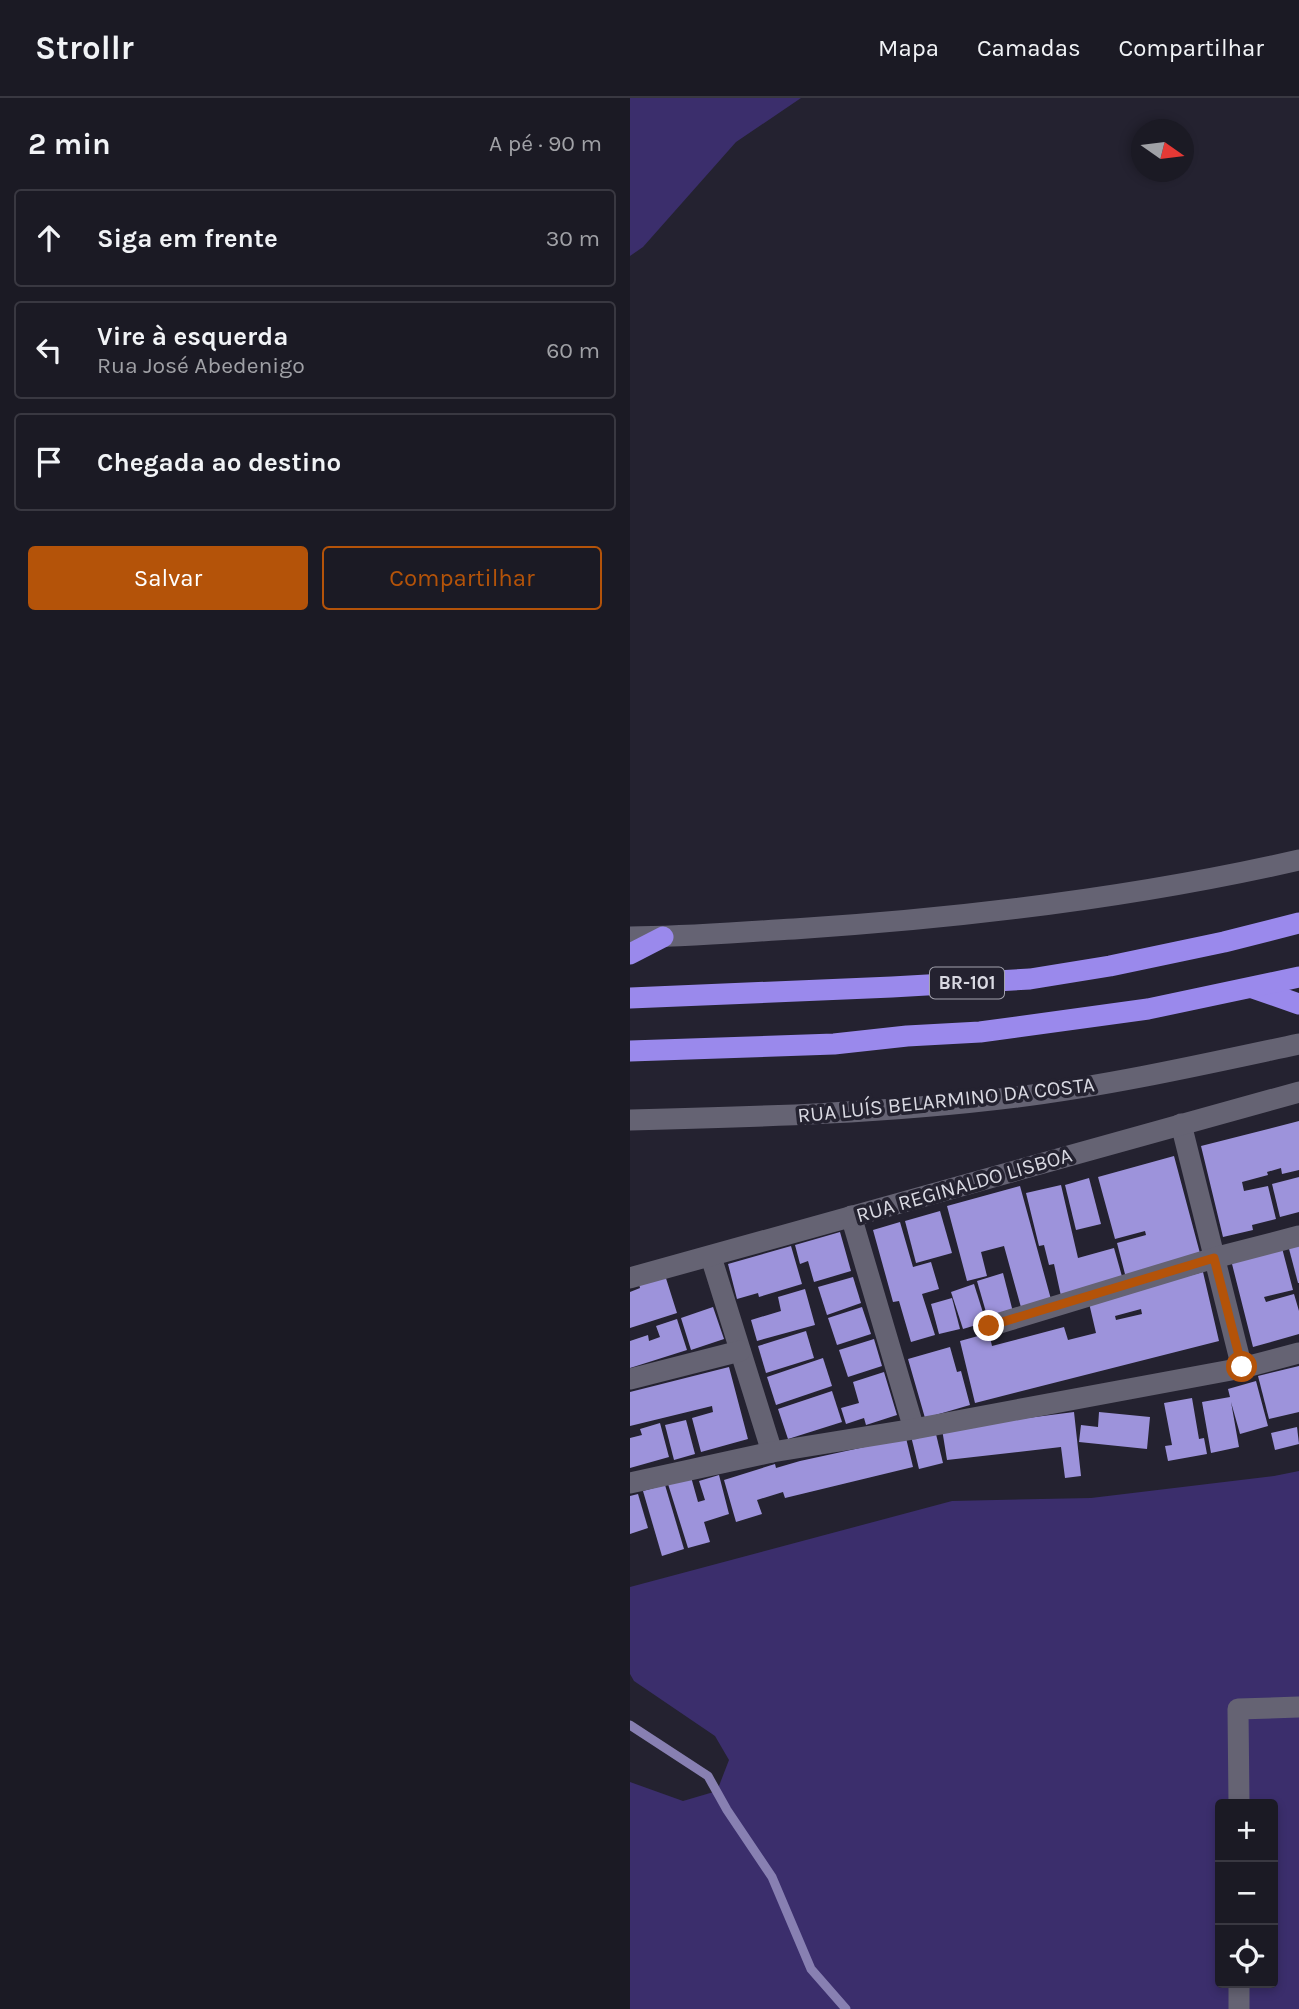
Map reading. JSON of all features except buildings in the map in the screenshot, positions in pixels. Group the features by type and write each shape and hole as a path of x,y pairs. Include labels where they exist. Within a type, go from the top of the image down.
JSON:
{"highway":[{"name":"BR-101","path":"630,998 1030,979 1135,961 1299,923"},
{"path":"630,954 663,937"},
{"name":"BR-101","path":"630,1051 834,1044 980,1032 1147,1009 1299,977"},
{"path":"1253,988 1299,1004"}],"street":[{"path":"630,937 904,922 1065,903 1232,875 1299,860"},
{"name":"RUA LUÍS BELARMINO DA COSTA","path":"630,1120 797,1116 1016,1097 1106,1084 1299,1044"},
{"name":"RUA REGINALDO LISBOA","path":"630,1278 1299,1092"},
{"path":"1181,1124 1242,1367"},
{"path":"851,1216 914,1429"},
{"path":"989,1326 1214,1258 1299,1236"},
{"path":"710,1257 772,1452"},
{"path":"630,1380 740,1351"},
{"path":"630,1483 772,1452 914,1429 1242,1367 1299,1353"},
{"path":"1239,1799 1238,1710 1299,1707"},
{"path":"1239,1988 1239,2009"}],"shaded area":[{"path":"630,98 801,98 736,142 643,247 630,256"},
{"path":"1299,1471 1299,2009 630,2009 630,1782 683,1801 717,1791 729,1760 715,1736 634,1681 630,1674 630,1587 952,1501 1091,1498"}],"waterway":[{"path":"630,1725 708,1776 727,1810 772,1877 811,1969 846,2009"}],"route":[{"path":"989,1326 1214,1258 1242,1367"}]}
